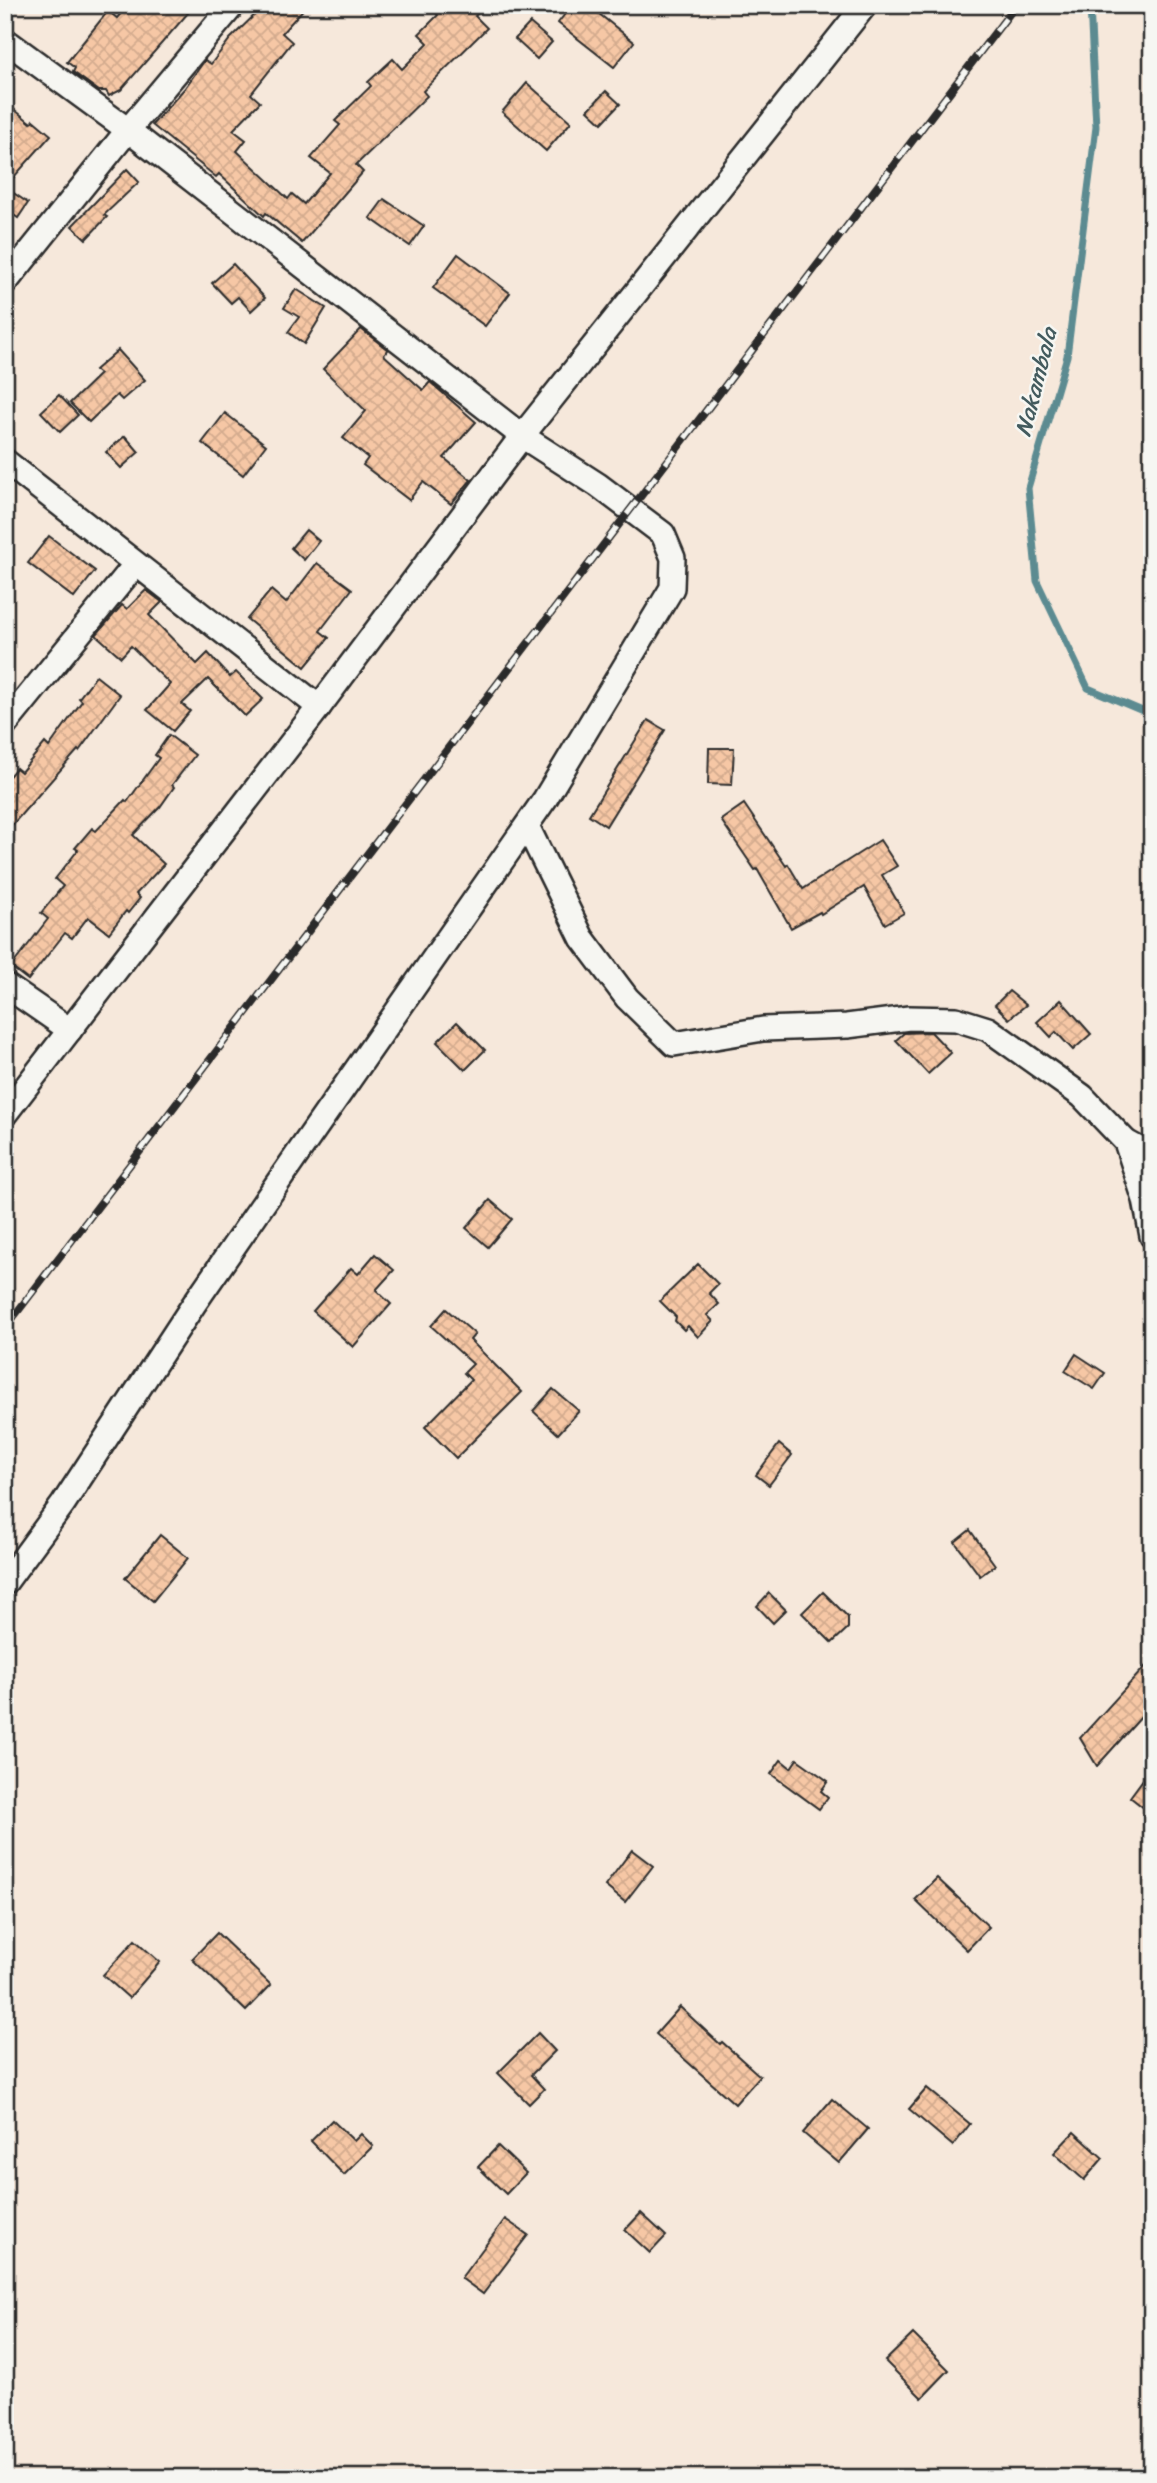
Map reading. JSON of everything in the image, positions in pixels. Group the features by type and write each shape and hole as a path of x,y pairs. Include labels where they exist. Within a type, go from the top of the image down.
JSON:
{"street":[{"path":"5,283 233,5"},
{"path":"5,1114 319,707 522,436 865,5"},
{"path":"5,40 128,130 522,436 598,485 663,534 674,570 672,588 527,826 194,1304 63,1504 5,1583"},
{"path":"5,461 319,707"},
{"path":"5,725 135,565"},
{"path":"527,826 582,938 627,998 674,1044 763,1029 847,1026 909,1018 956,1018 988,1029 1019,1049 1082,1096 1126,1142 1152,1156"},
{"path":"5,985 70,1030"},
{"path":"1126,1142 1145,1199 1152,1236"}],"building":[{"path":"128,5 195,5 121,90 109,96 106,91 99,91 73,72 75,68 67,62 108,11 117,18"},
{"path":"265,5 307,5 282,33 292,42 251,94 260,102 233,130 246,140 237,151 288,199 292,194 304,204 330,173 311,158 340,125 335,121 371,86 368,82 393,59 402,69 428,43 419,34 438,15 429,5 486,5 475,16 487,28 423,91 427,96 356,165 363,172 302,243 266,213 264,216 219,174 216,177 152,125 205,60 211,64 230,39"},
{"path":"572,5 588,5 634,42 614,67 558,23"},
{"path":"530,23 552,42 537,59 515,39"},
{"path":"527,83 571,122 546,151 502,112"},
{"path":"606,91 620,104 602,123 588,110"},
{"path":"5,102 51,135 5,187"},
{"path":"127,169 139,182 104,215 107,217 86,239 72,226"},
{"path":"5,187 28,203 18,218 5,209"},
{"path":"384,199 424,226 410,246 370,218"},
{"path":"458,254 510,293 485,326 433,288"},
{"path":"233,264 265,298 251,311 238,297 231,303 212,283"},
{"path":"296,289 326,308 304,344 288,332 299,317 284,308"},
{"path":"361,329 388,350 384,355 423,390 430,382 476,422 444,458 471,480 451,504 423,482 409,500 363,465 368,458 343,438 366,411 323,369"},
{"path":"118,350 145,380 122,400 117,395 89,422 70,403 100,374 95,370"},
{"path":"59,395 78,415 60,432 41,412"},
{"path":"225,413 266,445 243,475 202,443"},
{"path":"125,436 139,452 121,468 106,452"},
{"path":"306,530 319,541 304,560 291,548"},
{"path":"49,536 95,571 74,598 28,563"},
{"path":"317,563 352,589 320,631 329,638 305,667 247,619 271,590 286,603"},
{"path":"146,590 162,602 149,615 197,664 208,653 230,677 236,672 263,699 245,716 208,679 182,704 190,711 173,731 147,710 170,684 131,646 121,657 96,635 122,605 127,609"},
{"path":"96,676 120,695 79,751 5,833 5,781 16,768 21,772 45,743 49,747 82,701 79,698"},
{"path":"648,720 665,730 606,826 589,815"},
{"path":"169,735 195,755 172,785 174,787 160,807 133,835 164,864 136,894 140,898 109,933 88,917 72,938 65,933 28,980 11,967 48,919 41,913 63,886 55,879 92,828 96,831 125,800 127,802 159,758 155,755"},
{"path":"709,748 734,748 732,785 708,784"},
{"path":"744,804 803,889 880,840 897,866 882,875 904,913 885,924 864,887 821,914 820,912 791,928 757,869 755,870 721,820"},
{"path":"1009,991 1026,1005 1009,1019 995,1005"},
{"path":"1061,1000 1091,1034 1073,1050 1056,1032 1051,1037 1037,1022"},
{"path":"457,1022 485,1050 465,1070 437,1042"},
{"path":"931,1032 951,1053 928,1074 896,1040 904,1033"},
{"path":"490,1200 512,1219 488,1247 466,1228"},
{"path":"375,1254 394,1270 376,1290 391,1304 353,1347 313,1311 351,1268 358,1274"},
{"path":"698,1264 718,1284 709,1293 719,1304 707,1315 713,1321 698,1337 688,1326 684,1330 675,1321 676,1317 660,1301"},
{"path":"446,1309 475,1334 470,1340 522,1392 456,1458 425,1427 471,1380 464,1373 473,1364 431,1326"},
{"path":"1076,1354 1105,1373 1094,1389 1065,1371"},
{"path":"553,1389 579,1411 558,1434 533,1411"},
{"path":"779,1444 792,1455 769,1485 756,1475"},
{"path":"970,1530 995,1565 980,1576 955,1542"},
{"path":"160,1535 188,1558 153,1601 125,1578"},
{"path":"823,1592 848,1617 848,1628 832,1643 802,1613"},
{"path":"769,1593 786,1610 773,1623 757,1606"},
{"path":"1152,1659 1152,1705 1097,1766 1080,1738"},
{"path":"797,1759 828,1781 821,1791 828,1797 819,1809 771,1774 781,1760 791,1768"},
{"path":"1152,1767 1152,1797 1144,1808 1130,1797"},
{"path":"632,1850 653,1866 625,1902 605,1886"},
{"path":"937,1878 989,1927 967,1950 915,1900"},
{"path":"217,1933 271,1985 246,2011 192,1959"},
{"path":"135,1940 160,1962 129,1998 103,1975"},
{"path":"680,2007 760,2076 735,2104 656,2034"},
{"path":"538,2033 555,2051 531,2075 544,2089 529,2104 498,2073"},
{"path":"927,2088 970,2124 953,2146 909,2109"},
{"path":"832,2099 868,2129 839,2163 803,2133"},
{"path":"332,2120 354,2141 361,2134 373,2146 344,2175 311,2141"},
{"path":"1074,2132 1103,2158 1084,2180 1054,2153"},
{"path":"498,2146 526,2173 506,2194 478,2167"},
{"path":"641,2213 666,2236 650,2253 625,2230"},
{"path":"505,2219 528,2235 483,2294 461,2278"},
{"path":"913,2334 949,2370 922,2398 885,2361"}],"waterway":[{"name":"Nakambala","path":"1090,5 1096,127 1067,356 1028,488 1037,581 1088,688 1152,715"}],"railway":[{"path":"5,1328 1016,5"}]}
